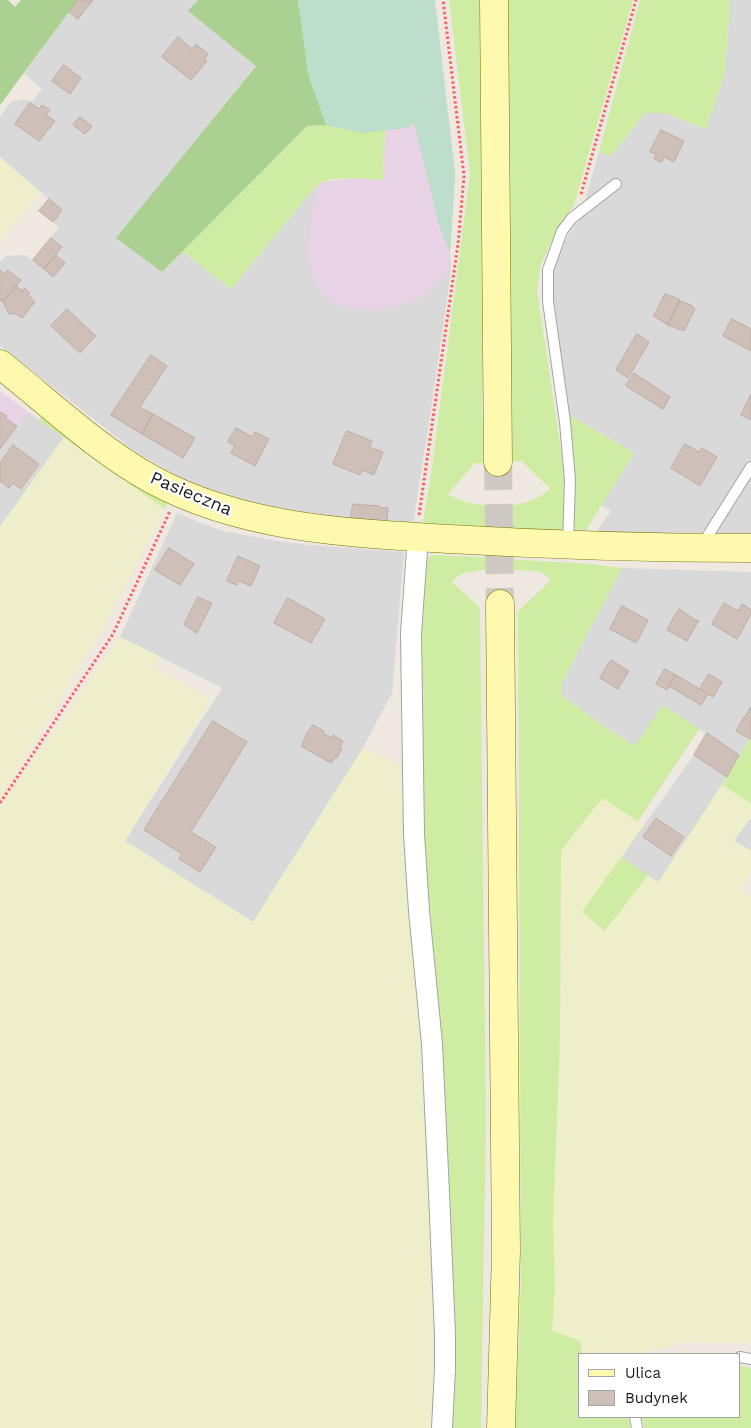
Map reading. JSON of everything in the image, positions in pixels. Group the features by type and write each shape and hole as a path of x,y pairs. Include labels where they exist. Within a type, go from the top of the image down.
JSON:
{"main road":[{"path":"494,0 498,462"},
{"name":"Pasieczna","path":"0,364 85,433 153,480 180,493 230,512 302,526 418,537 568,545 751,548"},
{"path":"500,604 506,1251 501,1428"}],"street":[{"path":"418,537 411,634 414,834 419,912 432,1044 445,1344 442,1428"}],"lane":[{"path":"568,545 570,480 565,422 548,301 547,279 550,263 562,231 572,218 616,184"},
{"path":"700,548 751,467"}],"path":[{"path":"418,537 418,522 458,244 464,176 443,0"},
{"path":"572,218 578,204 636,0"},
{"path":"0,803 112,634 180,493"}],"shaded area":[{"path":"78,0 198,0 189,12 256,65 117,238 162,272 182,251 231,289 320,183 357,178 383,180 385,130 409,127 414,122 439,224 450,252 451,265 413,524 351,519 256,506 181,479 133,450 0,346 0,262 6,256 25,255 33,260 59,227 39,211 49,199 0,157 0,116 12,101 33,101 42,89 24,74"},
{"path":"730,0 751,0 751,534 596,533 611,511 601,505 634,453 569,415 551,285 553,265 562,245 583,214 582,211 599,152 611,156 645,113 665,113 705,129 725,73"},
{"path":"414,122 439,224 450,252 451,265 443,278 418,300 377,310 349,308 335,304 322,294 313,276 307,252 313,208 320,183 357,178 383,180 385,130 409,127"},
{"path":"0,391 27,411 0,449"},
{"path":"27,411 64,437 0,527 0,449"},
{"path":"177,513 219,530 271,540 309,545 404,552 392,693 363,748 253,922 125,841 222,688 120,637"},
{"path":"622,568 751,572 751,737 658,883 621,857 694,755 707,733 699,729 635,746 603,726 561,695 562,682"},
{"path":"751,817 751,851 734,841"}],"green space":[{"path":"0,0 8,0 15,7 21,0 78,0 0,105"},
{"path":"198,0 298,0 298,6 369,61 455,173 450,252 439,224 414,122 409,127 363,133 326,125 307,126 162,272 116,238 256,66 188,11"},
{"path":"298,0 435,0 455,173 450,252 439,224 414,122 409,127 363,133 326,125 308,74"},
{"path":"449,0 480,0 483,463 475,463 448,494 471,503 501,506 529,501 541,496 550,488 521,461 509,461 507,0 633,0 574,205 561,222 541,264 537,290 564,470 563,532 423,523 470,174"},
{"path":"640,0 730,0 725,73 706,129 665,113 645,113 611,156 599,152"},
{"path":"326,125 363,133 385,129 383,180 360,178 332,179 319,184 231,289 182,251 307,126"},
{"path":"0,157 40,192 0,241"},
{"path":"44,413 169,498 165,509 39,420"},
{"path":"569,415 634,453 586,530 574,529 575,470"},
{"path":"64,437 165,509 103,628 0,799 0,527"},
{"path":"430,556 590,564 622,568 562,682 561,695 603,726 635,746 663,705 699,729 638,821 602,798 561,851 560,1038 553,1223 555,1286 552,1331 580,1341 582,1353 578,1353 578,1418 628,1418 630,1428 515,1428 521,1286 518,611 551,580 541,572 485,570 459,575 452,582 480,608 486,1121 481,1428 450,1428 443,1103 439,1010 425,856 421,602 426,561"},
{"path":"120,637 159,656 152,667 211,699 125,841 253,922 363,748 401,766 422,990 437,1280 437,1428 0,1428 0,807"},
{"path":"751,737 751,804 722,785"},
{"path":"722,785 751,804 751,817 734,841 751,851 751,872 740,888 751,896 751,1343 686,1342 645,1353 582,1353 580,1341 552,1331 555,1286 553,1223 560,1038 561,851 602,798 644,825 583,912 605,931 648,875 658,882"},
{"path":"621,857 648,875 605,931 582,912"},
{"path":"741,1366 751,1368 751,1428 644,1428 642,1418 741,1418"}],"building":[{"path":"78,0 93,0 78,19 69,12"},
{"path":"178,37 192,49 196,44 208,54 204,59 207,61 191,80 162,57"},
{"path":"64,65 81,78 70,94 52,81"},
{"path":"30,103 39,109 42,105 50,110 46,115 55,121 39,141 15,124"},
{"path":"80,117 92,126 85,134 73,125"},
{"path":"661,130 684,141 674,162 664,157 662,162 654,159 656,154 650,152"},
{"path":"49,199 62,210 53,222 39,211"},
{"path":"51,238 62,247 44,269 33,260"},
{"path":"56,255 65,263 53,277 44,269"},
{"path":"0,270 4,274 7,270 21,280 2,302 0,300"},
{"path":"16,286 23,291 25,288 30,293 28,295 35,302 22,318 16,314 9,314 3,302"},
{"path":"665,294 680,301 668,325 654,316"},
{"path":"680,301 691,305 695,309 684,331 668,325"},
{"path":"67,309 96,336 80,353 51,326"},
{"path":"732,319 751,329 751,351 723,336"},
{"path":"637,334 649,342 628,378 616,370"},
{"path":"151,355 167,366 140,407 153,414 142,434 111,415"},
{"path":"634,373 670,397 663,409 626,386"},
{"path":"751,394 751,420 741,415"},
{"path":"0,412 17,426 0,449"},
{"path":"153,414 195,438 183,458 142,434"},
{"path":"236,428 252,437 255,432 269,439 255,466 231,453 235,446 228,442"},
{"path":"347,431 372,441 369,447 383,452 374,475 362,470 360,475 333,464"},
{"path":"685,444 699,452 702,448 717,457 700,486 671,468"},
{"path":"13,445 39,464 21,489 13,483 9,488 0,481 0,463"},
{"path":"353,504 388,508 387,522 351,519"},
{"path":"169,548 194,564 180,585 155,570"},
{"path":"238,556 260,566 251,586 239,581 236,585 227,581"},
{"path":"198,597 212,603 197,633 184,625"},
{"path":"288,598 325,619 311,643 274,623"},
{"path":"724,603 738,611 742,604 751,610 751,614 737,639 712,624"},
{"path":"622,606 648,620 636,643 610,629"},
{"path":"679,609 697,621 699,620 687,641 667,630"},
{"path":"611,660 629,671 618,689 600,678"},
{"path":"665,669 676,675 667,690 656,684"},
{"path":"709,674 722,682 713,697 700,689"},
{"path":"676,675 708,694 701,705 669,686"},
{"path":"751,707 751,737 750,739 736,731"},
{"path":"213,721 247,742 191,832 216,847 200,872 179,859 182,854 144,830"},
{"path":"313,725 324,731 323,733 331,738 333,735 343,741 337,758 335,757 331,763 301,746"},
{"path":"707,733 739,755 727,777 694,755"},
{"path":"656,818 684,837 671,856 643,837"}],"tunnel":[{"path":"498,462 500,604"}]}
